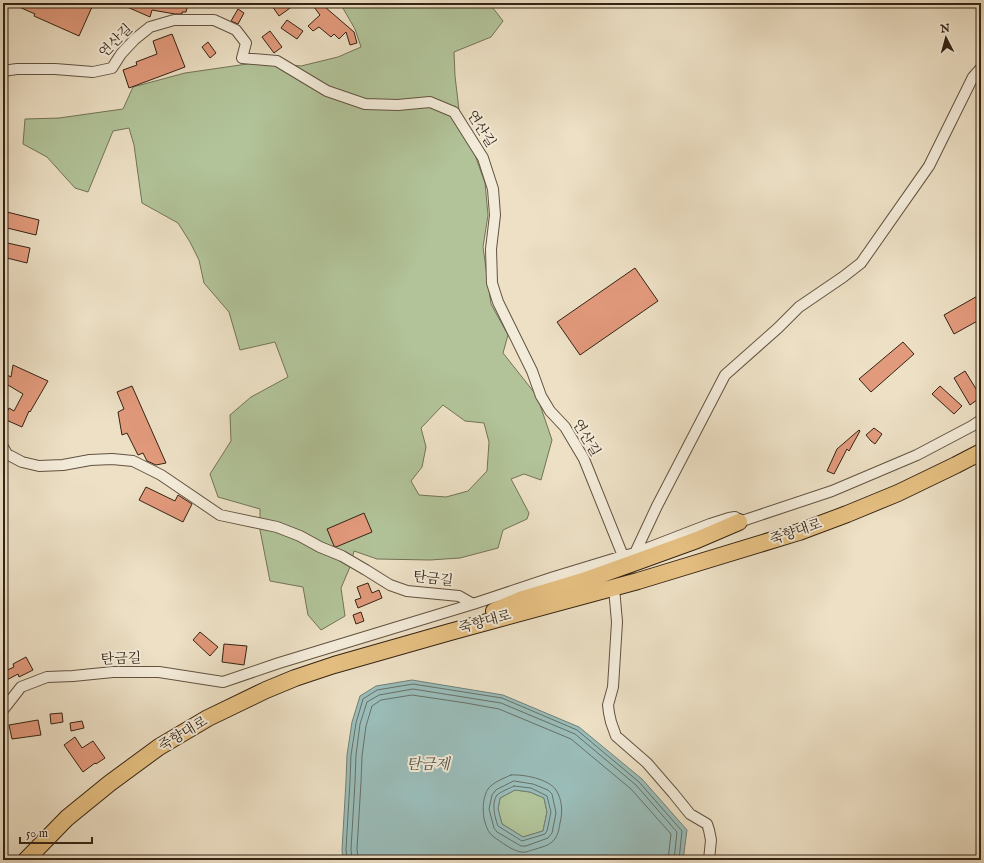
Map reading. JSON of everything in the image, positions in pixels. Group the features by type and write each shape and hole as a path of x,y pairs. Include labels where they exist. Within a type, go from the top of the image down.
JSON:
{"main road":[{"name":"죽향대로","path":"26,860 68,818 110,783 160,747 208,718 266,690 295,678 334,665 653,577 799,532 891,496 981,452"},
{"path":"937,474 981,462"},
{"path":"450,632 520,600 582,581 628,558 697,540 739,522"}],"street":[{"name":"연산길","path":"3,71 17,69 55,69 93,72 112,68 121,54 135,39 150,27 174,20 214,20 236,30 246,43 242,58 276,61 327,91 366,104 398,105 430,102 454,112 483,158 493,189 495,214 491,249 492,283 498,302 532,371 541,396 550,411 565,427 584,459 628,558"},
{"path":"473,604 554,577 628,558 657,506 725,375 778,328 799,307 861,263 929,166 973,77 981,68"},
{"path":"739,522 832,491 916,455 981,420"},
{"name":"탄금길","path":"3,447 7,454 22,462 39,466 63,466 90,460 112,459 133,461 161,475 220,515 277,527 300,536 320,548 342,556 390,585 407,591 458,596 473,604"},
{"path":"614,588 617,622 612,687 608,705 611,722 616,736 647,763 690,814 707,824 710,830 711,840 709,860"},
{"name":"탄금길","path":"3,710 21,687 47,677 113,672 159,672 223,682 279,663 473,604"}],"green space":[{"path":"340,3 489,3 503,21 491,37 454,52 455,76 459,110 485,183 488,215 483,247 491,304 508,335 503,353 537,396 552,440 541,480 524,474 511,479 529,513 527,519 503,530 498,548 460,558 430,560 377,559 354,551 350,567 341,588 345,616 321,630 308,615 303,587 270,581 260,530 260,509 218,497 210,474 231,441 230,415 251,397 288,377 275,342 240,350 229,312 204,283 199,260 178,223 142,203 134,145 129,128 113,131 88,192 75,188 47,157 23,144 25,119 59,118 123,109 133,87 185,73 261,62 301,66 338,57 361,47 355,29","holes":["443,405 465,421 484,423 489,442 487,471 468,491 446,497 419,495 411,481 422,467 426,447 421,428"]},
{"path":"515,790 530,792 544,798 547,812 543,831 523,837 502,824 498,809 500,798"}],"water":[{"name":"탄금제","path":"412,680 503,695 579,727 642,779 687,830 683,860 343,860 342,850 347,755 352,722 360,696 376,686","holes":["515,790 530,792 544,798 547,812 543,831 523,837 502,824 498,809 500,798"]}],"building":[{"path":"10,3 83,3 92,7 79,36 34,16 35,14"},
{"path":"118,3 188,4 186,12 182,12 182,14 152,10 150,17"},
{"path":"270,3 297,3 279,16"},
{"path":"311,3 331,3 325,7 354,32 357,43 350,45 346,32 339,39 334,34 331,37 319,27 313,31 308,26 320,15"},
{"path":"238,9 244,13 238,24 231,21"},
{"path":"287,20 303,31 297,39 281,28"},
{"path":"270,31 282,47 274,53 262,37"},
{"path":"172,34 185,67 129,88 123,70 137,65 136,62 157,54 153,41"},
{"path":"208,42 216,53 210,58 202,47"},
{"path":"7,212 39,220 36,235 3,227"},
{"path":"3,242 30,248 27,263 3,257"},
{"path":"635,268 658,301 580,355 557,322"},
{"path":"981,294 981,319 954,334 944,315"},
{"path":"903,342 914,354 871,392 859,379"},
{"path":"13,365 48,381 30,412 29,411 22,427 4,419 9,408 14,411 23,394 3,382 3,373 11,377"},
{"path":"965,371 981,397 970,405 954,378"},
{"path":"132,386 166,463 156,465 147,461 143,453 138,455 127,433 122,435 118,412 124,409 117,392"},
{"path":"940,386 962,406 954,414 932,394"},
{"path":"874,428 882,434 875,444 866,435"},
{"path":"859,430 860,431 849,451 847,449 834,474 827,471 837,449"},
{"path":"146,487 175,501 178,495 192,504 183,522 139,500"},
{"path":"364,513 372,532 336,547 334,546 327,529"},
{"path":"368,583 372,593 379,590 382,598 358,608 355,600 361,598 357,587"},
{"path":"361,612 364,621 356,624 353,615"},
{"path":"200,632 218,647 210,656 193,640"},
{"path":"224,644 247,646 244,665 222,662"},
{"path":"26,657 33,670 19,677 18,674 3,682 3,672 14,667 13,664"},
{"path":"62,713 63,722 51,724 50,714"},
{"path":"38,720 41,735 12,739 9,725"},
{"path":"82,721 84,728 71,731 70,723"},
{"path":"75,737 82,748 93,741 105,758 83,772 64,745"}]}
